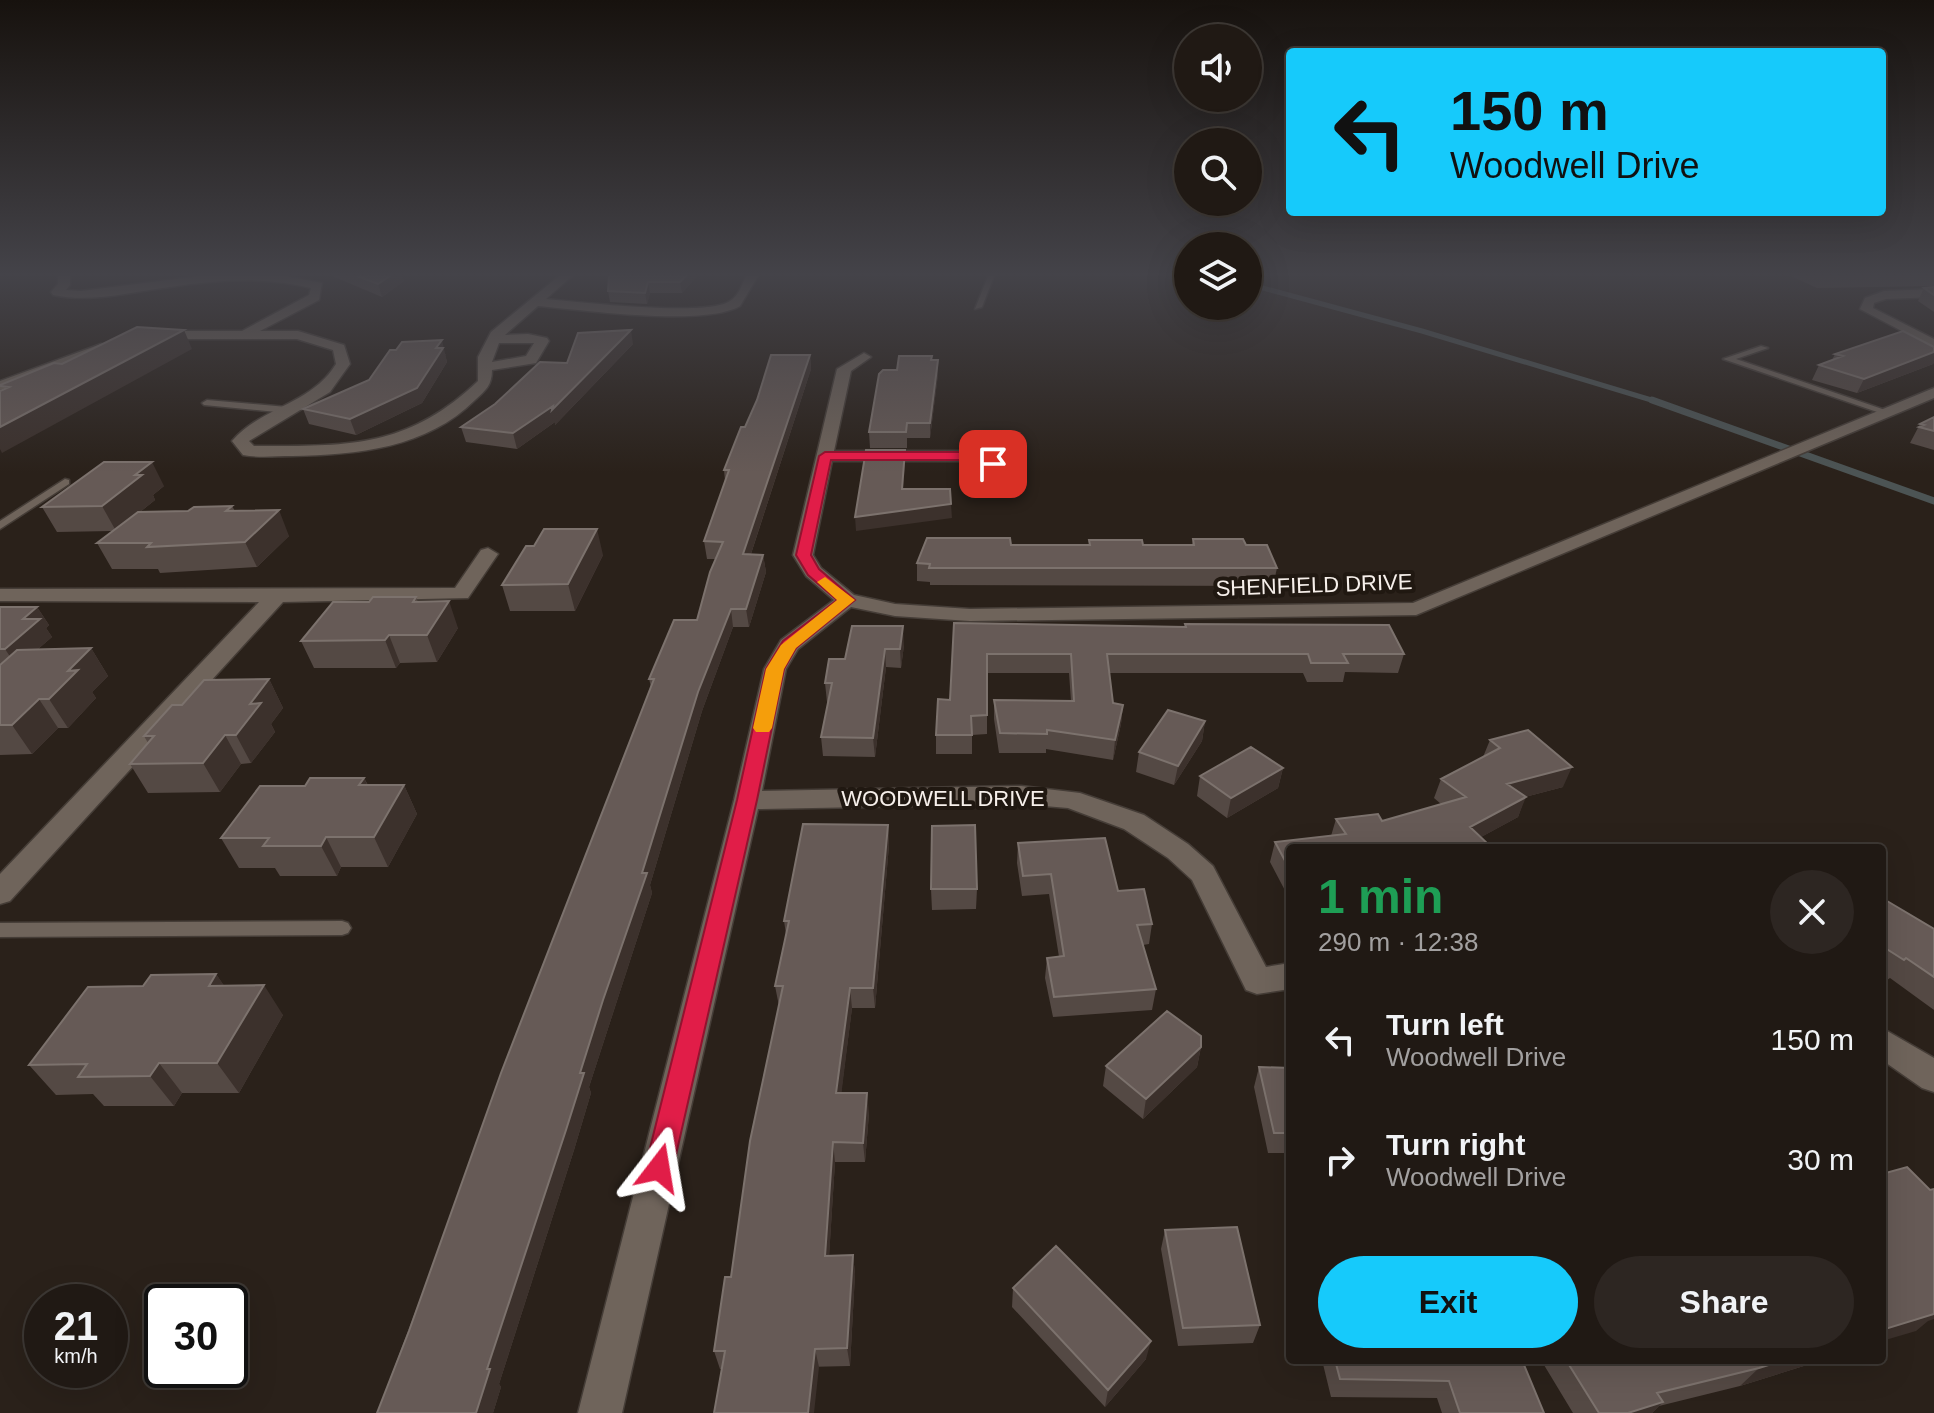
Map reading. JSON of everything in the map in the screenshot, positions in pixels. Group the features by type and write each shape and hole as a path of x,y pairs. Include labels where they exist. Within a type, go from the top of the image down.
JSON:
{"street":[{"path":"326,342 339,348 343,364 339,374 316,394 253,428 240,441 249,451 346,451 389,443 426,426 471,399 485,382 491,342"},
{"path":"485,367 531,360 542,342"},
{"path":"0,386 112,344"},
{"path":"600,1413 747,800 775,669 789,645 847,600 813,572 803,555 844,369 864,357"},
{"name":"SHENFIELD DRIVE","path":"847,600 895,610 970,615 1416,609 1930,396"},
{"path":"825,456 963,456 993,464"},
{"path":"0,595 461,594 488,554"},
{"path":"0,893 277,596"},
{"name":"WOODWELL DRIVE","path":"747,800 1021,795 1071,799 1134,822 1178,851 1203,873 1257,981 1286,977"},
{"path":"1886,1045 1934,1077"}],"lane":[{"path":"1764,348 1727,359 1886,412"},
{"path":"207,403 287,410"},
{"path":"0,526 65,482"},
{"path":"0,930 342,928"}],"building":[{"path":"107,342 161,342 0,427 0,391 9,387 0,385 54,363 62,364"},
{"path":"402,342 441,342 436,348 443,348 417,388 350,419 303,409 369,380 390,350 396,350"},
{"path":"575,342 619,342 552,410 553,406 513,433 461,427 495,404 540,362 567,363"},
{"path":"1871,342 1924,342 1934,347 1934,352 1864,379 1819,365 1843,356 1835,354"},
{"path":"771,355 810,355 743,554 763,555 746,609 731,609 698,692 642,873 647,873 603,1000 580,1073 584,1073 487,1369 490,1369 476,1413 377,1413 501,1073 654,679 649,679 674,620 697,620 710,572 723,542 704,541 729,470 724,470 741,427 745,427 757,400"},
{"path":"899,356 932,356 931,360 938,360 930,423 907,423 906,432 869,432 879,374 883,370 897,370"},
{"path":"1934,417 1934,431 1919,427 1924,425 1920,424"},
{"path":"866,450 905,450 902,489 950,489 951,504 855,517"},
{"path":"104,462 152,462 135,475 142,475 102,506 42,507"},
{"path":"232,506 226,511 279,510 245,542 147,547 151,543 97,543 138,512"},
{"path":"544,529 597,529 568,584 502,585 526,546 534,546"},
{"path":"927,538 1010,538 1011,545 1090,545 1089,540 1142,540 1143,545 1194,545 1193,539 1243,539 1246,545 1267,545 1277,568 929,568 930,564 917,563"},
{"path":"373,597 416,597 413,602 449,601 427,635 389,635 385,640 301,641 333,602 369,602"},
{"path":"0,607 37,607 23,619 40,619 5,649 0,649"},
{"path":"954,623 1186,627 1185,624 1389,625 1404,654 1343,654 1348,663 1311,663 1308,654 1107,654 1113,703 1123,705 1115,740 1047,730 1047,734 1000,733 994,700 1074,701 1071,654 987,654 987,715 971,716 972,735 936,735 938,699 950,700"},
{"path":"852,626 903,626 900,649 885,649 873,738 821,737 832,683 825,683 829,659 845,659"},
{"path":"91,648 68,671 78,670 49,699 39,699 12,725 0,725 0,665 17,650"},
{"path":"269,679 250,704 261,703 236,735 225,735 203,763 130,764 154,736 144,736 172,705 182,705 204,680"},
{"path":"1168,710 1205,721 1178,766 1139,752"},
{"path":"1528,730 1572,767 1507,784 1526,797 1470,827 1488,844 1286,844 1286,863 1275,842 1346,834 1336,819 1378,814 1382,821 1466,797 1441,779 1500,748 1490,740"},
{"path":"1251,747 1283,768 1231,798 1200,776"},
{"path":"310,778 364,778 359,785 404,785 374,837 326,837 321,846 263,846 269,838 221,838 260,786 305,786"},
{"path":"803,824 888,825 873,988 850,988 836,1093 867,1093 863,1143 833,1142 825,1256 853,1255 847,1348 815,1349 808,1413 714,1413 725,1351 714,1351 725,1277 731,1277 750,1141 783,986 775,986 789,921 784,921"},
{"path":"975,825 977,889 931,889 932,826"},
{"path":"1105,838 1118,891 1144,889 1152,924 1137,925 1156,989 1054,997 1047,958 1064,956 1051,874 1023,876 1018,843"},
{"path":"1886,900 1934,929 1934,977 1906,958 1904,960 1886,949"},
{"path":"216,974 209,986 264,985 217,1063 159,1063 150,1076 78,1077 87,1064 29,1065 88,987 143,986 151,975"},
{"path":"1167,1011 1201,1036 1201,1047 1146,1099 1106,1066"},
{"path":"1259,1067 1286,1068 1286,1133 1274,1133"},
{"path":"1907,1167 1930,1190 1934,1189 1934,1314 1886,1329 1886,1173"},
{"path":"1237,1227 1260,1325 1183,1328 1165,1230"},
{"path":"1056,1246 1151,1341 1108,1390 1013,1288"},
{"path":"1336,1364 1524,1364 1544,1413 1460,1413 1449,1381 1340,1379"},
{"path":"1568,1364 1772,1364 1657,1393 1663,1402 1628,1413 1599,1413"}],"waterway":[{"path":"1458,342 1655,401"},
{"path":"1655,401 1934,501"}],"slow traffic":[{"path":"763,728 775,669 789,645 847,600 825,582"}],"route":[{"path":"659,1168 775,669 789,645 847,600 813,572 803,555 825,456 963,456 993,464"}]}
